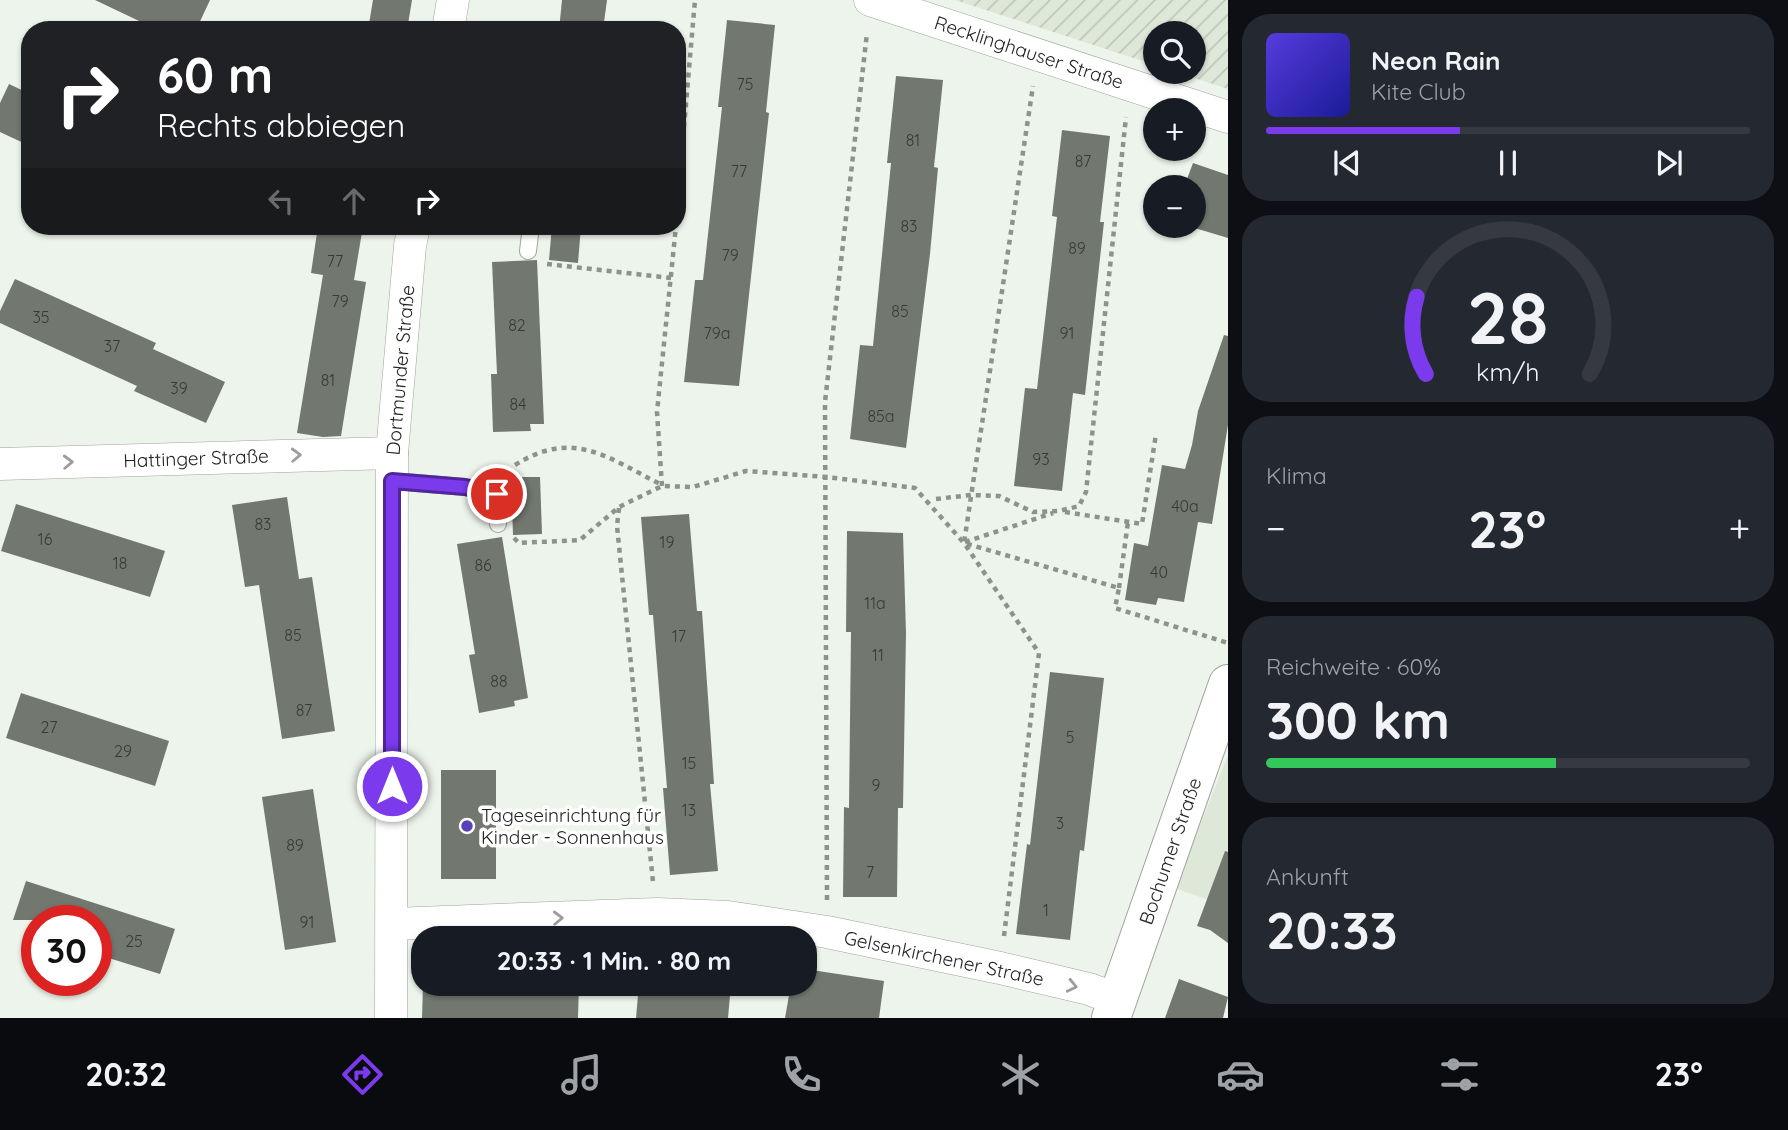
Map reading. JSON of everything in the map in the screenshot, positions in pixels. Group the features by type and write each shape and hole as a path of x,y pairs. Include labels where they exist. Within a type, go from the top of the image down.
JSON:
{"street":[{"path":"450,21 453,0"},
{"name":"Recklinghauser Straße","path":"870,0 1228,117"},
{"name":"Dortmunder Straße","path":"391,1018 392,467 413,235"},
{"name":"Hattinger Straße","path":"0,464 392,467"},
{"name":"Bochumer Straße","path":"1114,1009 1228,684"},
{"name":"Gelsenkirchener Straße","path":"392,924 657,914 728,917 827,932 1089,989 1114,1009"}],"lane":[{"path":"528,251 530,235"},
{"path":"392,467 497,494"},
{"path":"496,476 498,524"}],"path":[{"path":"686,104 695,0"},
{"path":"827,932 825,402 870,0"},
{"path":"964,542 1038,54"},
{"path":"964,542 1079,506 1086,492 1130,84"},
{"path":"662,486 657,412 675,235"},
{"path":"528,251 541,257 546,264 671,278"},
{"path":"936,499 971,495 999,496 1033,512 1059,511 1142,524 1156,434"},
{"path":"496,476 530,455 564,448 585,448 611,457 662,486 693,487 746,471 827,477 915,488 964,542 1039,653 1000,968"},
{"path":"498,524 519,543 580,540 619,507 662,486"},
{"path":"619,507 617,526 657,914"},
{"path":"1128,522 1115,608 1228,643"},
{"path":"964,542 1119,588"}],"shaded area":[{"path":"955,0 1228,0 1228,89 1206,82 1206,21 1143,21 1143,61"},
{"path":"1228,755 1228,907 1175,888"}],"building":[{"path":"95,0 210,0 200,21 139,21"},
{"path":"373,0 412,0 408,21 370,21"},
{"path":"562,0 607,0 604,21 560,21"},
{"path":"727,20 775,25 766,112 769,113 739,386 684,382 695,280 703,280 722,107 718,107"},
{"path":"896,76 943,80 934,167 938,168 930,254 906,448 850,439 860,345 873,346 891,163 887,163"},
{"path":"9,84 21,90 21,142 0,132 0,103"},
{"path":"1062,130 1110,136 1100,222 1104,222 1085,395 1073,393 1062,491 1014,486 1025,388 1037,389 1057,217 1052,216"},
{"path":"1193,163 1228,175 1228,238 1206,231 1206,175 1188,175"},
{"path":"317,235 362,235 354,280 366,282 341,436 323,437 297,433 323,275 311,273"},
{"path":"551,235 580,235 578,263 549,260"},
{"path":"537,260 544,424 530,424 531,431 493,432 491,374 497,374 492,262"},
{"path":"15,279 156,343 153,349 225,382 206,423 134,391 137,386 0,323 0,311"},
{"path":"1224,335 1228,336 1228,425 1212,524 1198,522 1184,602 1158,598 1156,605 1125,600 1134,543 1148,546 1162,465 1185,469 1198,411"},
{"path":"511,477 540,477 542,534 513,535"},
{"path":"287,497 299,579 312,577 335,731 282,739 259,585 245,587 232,505"},
{"path":"16,504 165,551 150,597 1,551"},
{"path":"689,514 697,611 702,611 714,784 710,784 718,871 670,875 663,788 667,788 653,615 649,615 641,517"},
{"path":"847,531 903,533 906,633 903,808 898,808 897,897 843,897 844,807 849,808 851,632 846,632"},
{"path":"502,537 528,698 514,701 515,706 479,713 469,655 475,654 457,544"},
{"path":"1050,672 1104,678 1084,851 1080,850 1070,940 1016,934 1027,844 1030,845"},
{"path":"21,693 169,741 155,786 6,738"},
{"path":"441,770 496,770 496,879 441,879"},
{"path":"313,789 336,942 285,950 262,797"},
{"path":"1225,851 1228,852 1228,943 1210,930 1197,926"},
{"path":"26,881 100,905 21,905 21,920 13,920"},
{"path":"112,909 175,929 160,974 112,959"},
{"path":"817,971 884,981 879,1018 785,1018 789,996 817,996"},
{"path":"1179,979 1228,997 1223,1018 1165,1018"},
{"path":"423,996 579,996 578,1018 422,1018"},
{"path":"638,996 730,996 728,1018 636,1018"}],"place":[{"name":"Tageseinrichtung für Kinder - Sonnenhaus","path":"467,826"}],"route":[{"path":"392,786 392,481 465,487 497,494"}]}
